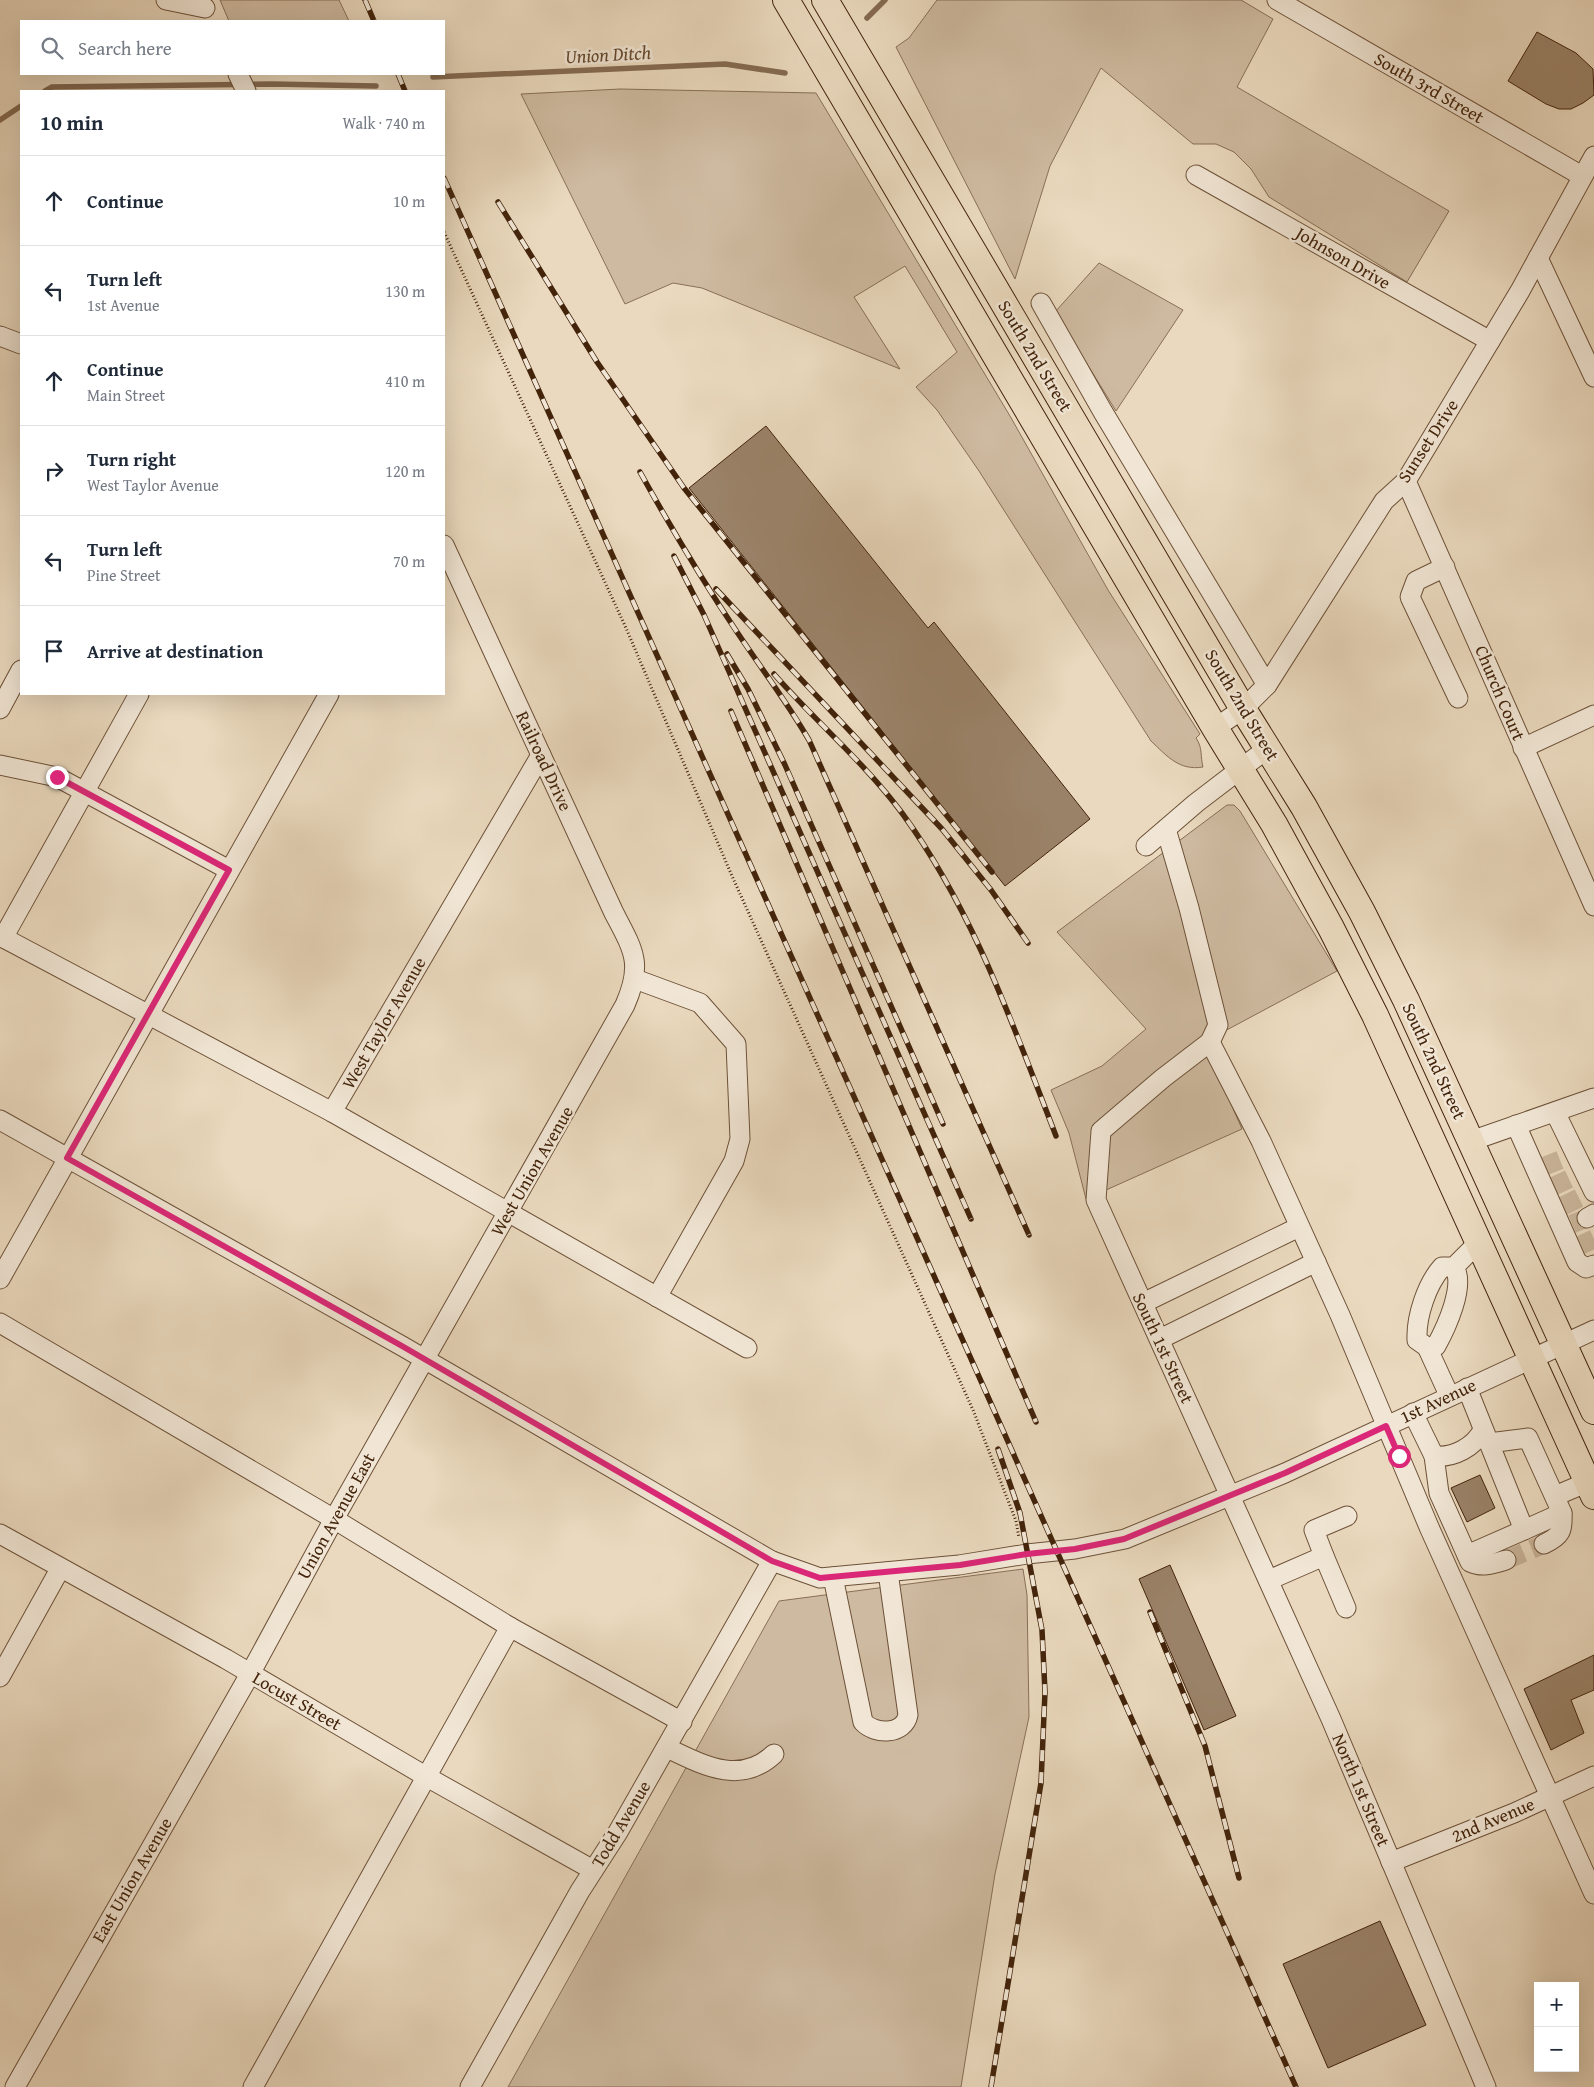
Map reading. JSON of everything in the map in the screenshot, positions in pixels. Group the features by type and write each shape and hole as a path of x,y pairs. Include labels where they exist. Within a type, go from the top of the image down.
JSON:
{"highway":[{"name":"South 2nd Street","path":"786,0 1215,728 1274,824 1336,937 1375,1015 1591,1489"},
{"name":"South 2nd Street","path":"825,0 1243,709 1268,748 1362,912 1406,1000 1594,1411"}],"street":[{"path":"166,0 206,10"},
{"name":"South 3rd Street","path":"1277,0 1582,176"},
{"path":"238,75 246,90"},
{"name":"Sunset Drive","path":"1215,728 1243,709 1267,685 1384,501 1406,481 1490,342 1594,156"},
{"name":"Johnson Drive","path":"1196,175 1490,342"},
{"path":"1538,258 1594,377"},
{"path":"1041,303 1103,412 1267,685"},
{"path":"0,336 20,344"},
{"name":"Church Court","path":"1406,481 1594,906"},
{"name":"Railroad Drive","path":"445,548 614,913 630,943 635,968 635,979"},
{"path":"1445,567 1416,581 1410,597 1458,698"},
{"path":"0,709 20,672"},
{"path":"138,695 2,937 332,1112 746,1348"},
{"path":"0,1278 328,695"},
{"path":"1523,748 1594,715"},
{"path":"1146,846 1268,748"},
{"name":"West Taylor Avenue","path":"332,1112 541,755"},
{"path":"0,765 57,777 85,790 229,870"},
{"path":"1166,829 1189,908 1218,1025 1210,1042 1261,1141 1316,1262 1386,1426 1594,1894"},
{"path":"635,979 700,1003 736,1044 740,1139 734,1161 657,1297"},
{"name":"West Union Avenue","path":"424,1360 625,1005 635,979"},
{"name":"South 1st Street","path":"1210,1042 1163,1078 1102,1131 1096,1200 1231,1495"},
{"path":"1471,1141 1594,1098"},
{"path":"1555,1112 1555,1162 1563,1182 1577,1200 1579,1221 1576,1247 1577,1262 1586,1268 1594,1265"},
{"name":"1st Avenue","path":"0,1120 424,1360 772,1561 820,1578 960,1565 1075,1549 1124,1539 1231,1495 1594,1330"},
{"path":"1516,1125 1555,1162 1563,1182 1577,1200"},
{"path":"1143,1303 1299,1227"},
{"path":"1454,1267 1459,1275 1459,1285 1442,1335 1436,1346 1427,1346 1417,1340 1416,1326 1433,1278 1442,1267 1454,1267 1479,1242"},
{"path":"1160,1339 1316,1262"},
{"path":"0,1323 334,1519 510,1627 682,1722"},
{"path":"1427,1346 1449,1395"},
{"name":"Union Avenue East","path":"250,1674 334,1519 424,1360"},
{"path":"1467,1388 1524,1530"},
{"path":"1413,1413 1434,1456 1439,1493 1470,1562 1476,1565 1488,1565 1506,1560"},
{"path":"1434,1456 1446,1458 1486,1436 1528,1438 1558,1504 1563,1531 1559,1536 1544,1544"},
{"path":"1467,1555 1524,1530 1558,1504 1591,1489"},
{"name":"North 1st Street","path":"1231,1495 1391,1862 1486,2087"},
{"path":"1346,1608 1314,1530 1347,1516"},
{"name":"Locust Street","path":"0,1534 593,1870"},
{"path":"1269,1580 1324,1556"},
{"name":"Todd Avenue","path":"470,2087 593,1870 682,1722 772,1561"},
{"path":"0,1677 60,1569"},
{"path":"833,1577 863,1722 868,1728 884,1732 900,1726 907,1719 908,1714 888,1572"},
{"path":"253,2087 510,1627"},
{"name":"East Union Avenue","path":"15,2087 250,1674"},
{"path":"667,1748 724,1770 743,1772 754,1769 774,1754"},
{"name":"2nd Avenue","path":"1391,1862 1594,1776"}],"path":[{"path":"445,234 626,628 736,885 973,1410 1016,1521 1022,1555"}],"shaded area":[{"path":"220,0 339,0 349,20 229,20"},
{"path":"937,0 1241,0 1273,19 1237,87 1449,211 1407,282 1269,197 1251,169 1234,152 1216,144 1193,144 1101,68 1050,166 1015,279 896,47 909,38"},
{"path":"620,89 816,93 1010,416 1108,590 1200,734 1196,738 1203,767 1187,767 1174,761 1151,741 979,471 937,410 916,387 957,352 905,266 854,297 900,369 702,288 673,283 625,304 521,94"},
{"path":"1099,263 1183,310 1116,411 1055,312"},
{"path":"1227,805 1234,805 1240,811 1337,971 1221,1033 1202,1038 1242,1129 1086,1199 1069,1133 1051,1090 1102,1066 1146,1029 1057,932"},
{"path":"1023,1569 1027,1595 1029,1717 995,1874 961,2087 508,2087 779,1601"}],"building":[{"path":"1537,32 1576,53 1593,69 1594,95 1571,109 1559,109 1546,104 1508,81"},
{"path":"766,426 928,628 934,622 1090,819 1005,886 689,488"},
{"path":"1480,1475 1495,1508 1467,1522 1451,1488"},
{"path":"1170,1565 1236,1716 1204,1730 1139,1579"},
{"path":"1594,1655 1594,1690 1571,1700 1584,1733 1551,1750 1524,1689"},
{"path":"1380,1921 1426,2025 1328,2068 1283,1964"}],"waterway":[{"name":"Union Ditch","path":"867,18 885,0"},
{"name":"Union Ditch","path":"433,77 725,64 785,73"},
{"name":"Union Ditch","path":"47,90 52,87 272,84 376,86"},
{"name":"Union Ditch","path":"0,120 20,107"}],"tunnel":[{"path":"1545,1166 1560,1160"},
{"path":"1554,1186 1569,1179"},
{"path":"1563,1206 1579,1198"},
{"path":"1572,1224 1587,1218"},
{"path":"1581,1245 1594,1239"},
{"path":"1506,1560 1544,1544"}],"railway":[{"path":"365,0 374,20"},
{"path":"398,75 405,90"},
{"path":"445,180 1296,2087"},
{"path":"498,202 597,362 684,488 992,872"},
{"path":"640,472 711,593 809,740 1029,1235"},
{"path":"674,556 704,615 971,1219"},
{"path":"716,589 942,829 991,890 1028,943"},
{"path":"727,654 748,689 785,765 943,1124"},
{"path":"774,674 888,795 927,850 950,889 990,969 1056,1136"},
{"path":"731,711 1036,1422"},
{"path":"991,2087 1041,1783 1045,1692 1042,1630 1020,1513 998,1449"},
{"path":"1150,1612 1205,1746 1239,1878"}],"route":[{"path":"57,777 85,790 229,870 67,1158 402,1346 772,1561 820,1578 960,1565 1027,1554 1075,1549 1124,1539 1285,1473 1386,1426 1399,1456"}]}
